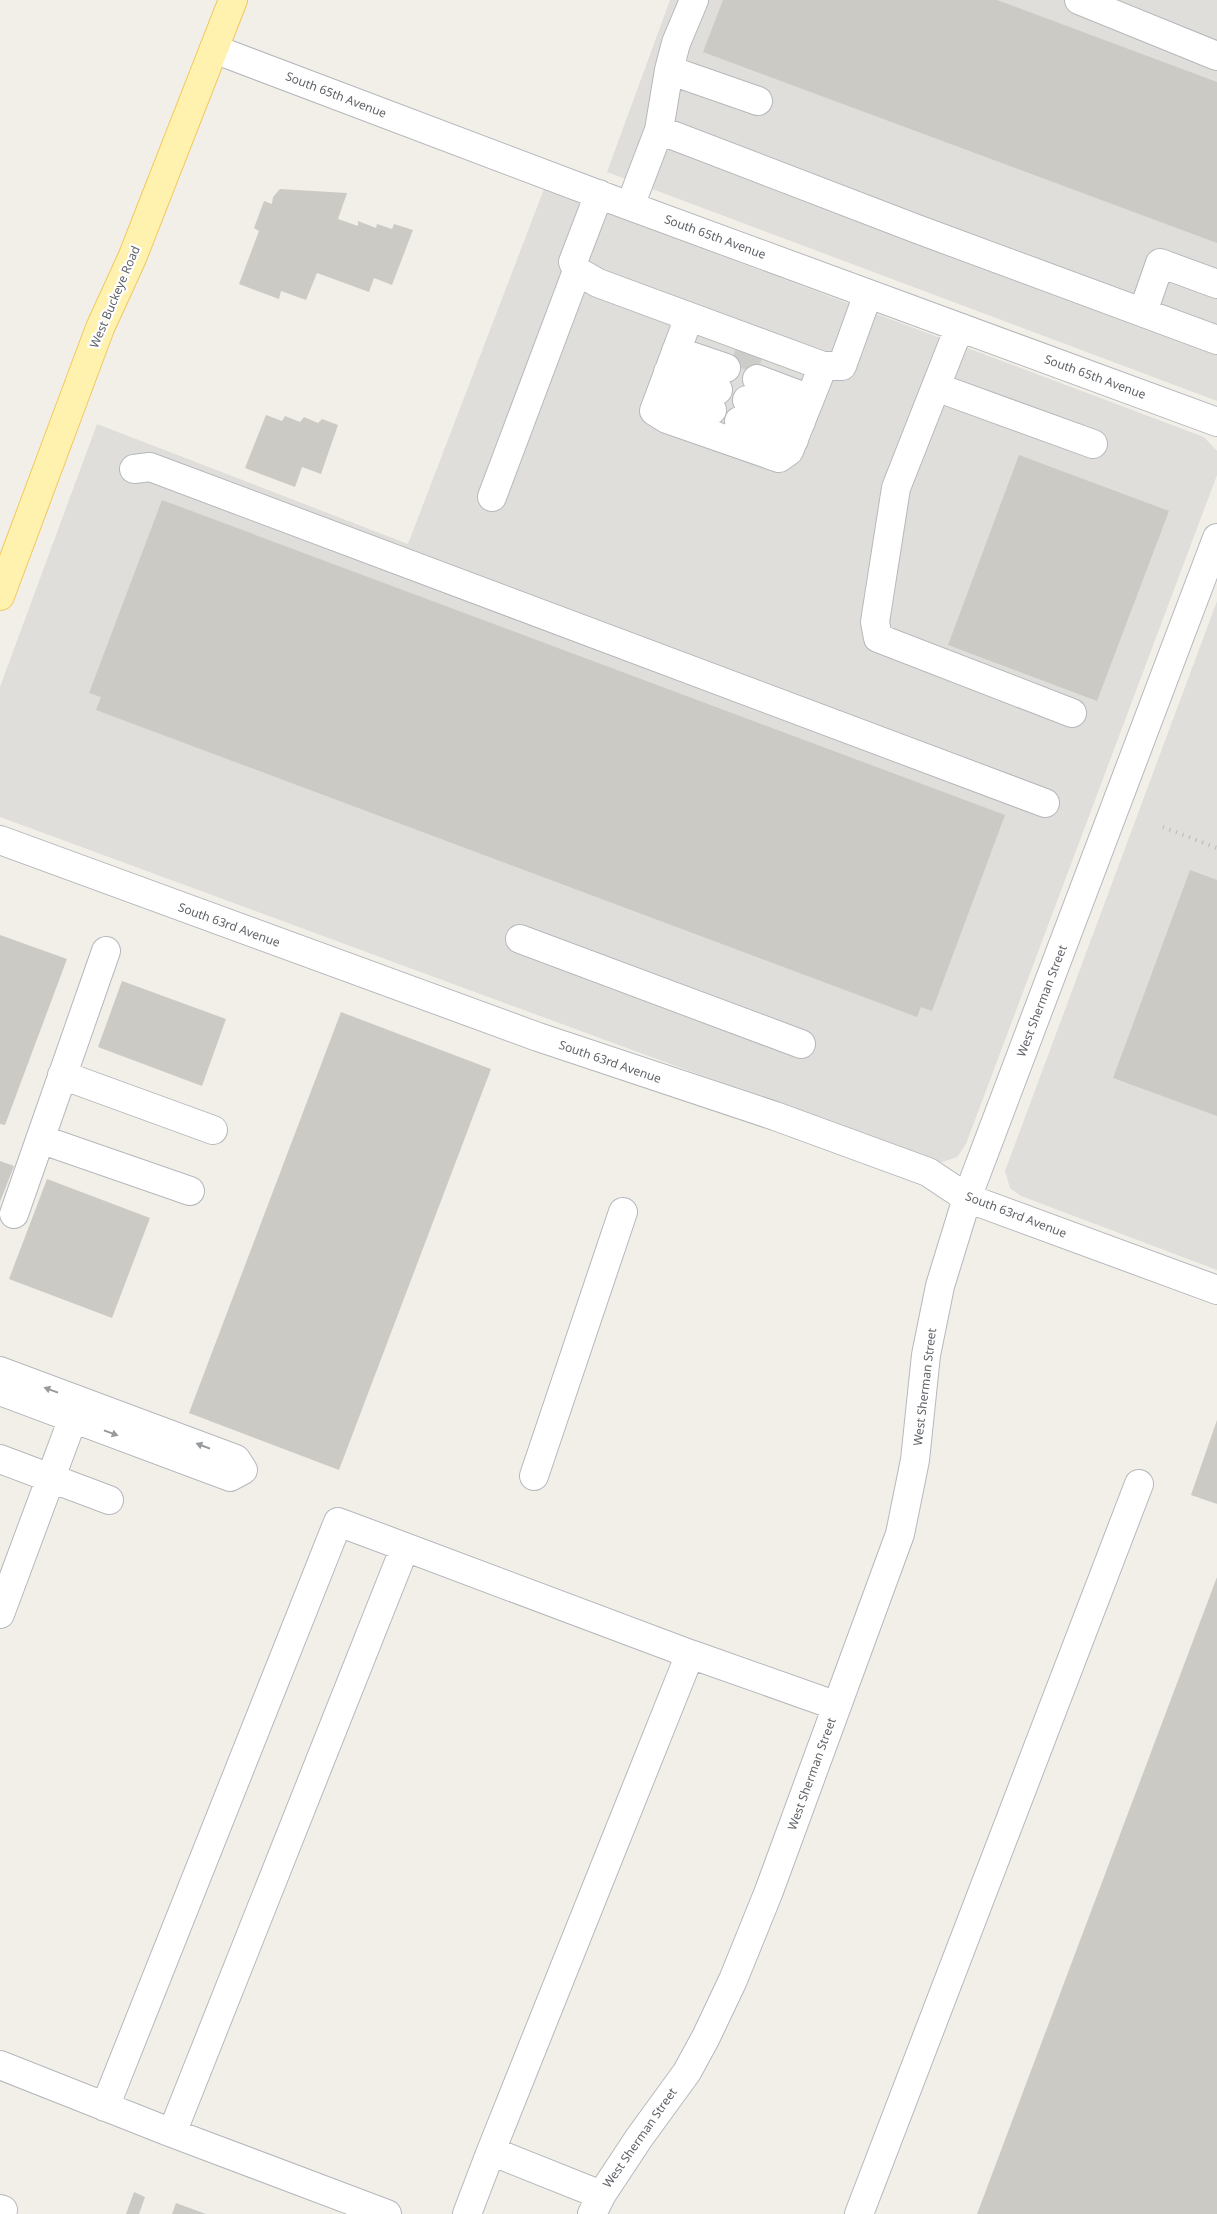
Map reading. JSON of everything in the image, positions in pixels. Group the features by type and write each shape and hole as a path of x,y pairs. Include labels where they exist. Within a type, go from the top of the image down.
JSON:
{"main road":[{"name":"West Buckeye Road","path":"0,596 100,328 132,258 233,0"}],"street":[{"path":"630,206 659,130 669,70 676,43 694,0"},
{"path":"1079,0 1217,56"},
{"name":"South 65th Avenue","path":"214,49 630,206 1217,422"},
{"path":"669,70 758,101"},
{"path":"659,130 1217,340"},
{"path":"599,194 573,262 577,271 598,284 675,353 723,380 675,353"},
{"path":"1143,312 1160,263 1217,284"},
{"path":"492,497 577,271"},
{"path":"675,353 654,410 667,419 779,458 789,451 809,402 842,366 868,294"},
{"path":"959,328 896,488 875,622 878,638 1072,713"},
{"path":"675,353 809,402"},
{"path":"936,387 1093,444"},
{"path":"809,402 751,390 809,402"},
{"path":"134,468 150,467 1045,803"},
{"name":"West Sherman Street","path":"597,2204 687,2072 733,1980 769,1891 900,1534 915,1460 926,1355 940,1286 967,1198 1217,538"},
{"name":"South 63rd Avenue","path":"0,840 529,1034 775,1116 919,1168 967,1198 1217,1290"},
{"path":"520,939 801,1044"},
{"path":"14,1214 106,950"},
{"path":"62,1076 213,1130"},
{"path":"40,1139 190,1191"},
{"path":"534,1476 623,1212"},
{"path":"0,1371 76,1409 230,1477 242,1470 236,1458 76,1409 0,1391"},
{"path":"0,1614 76,1409"},
{"path":"0,1459 109,1500"},
{"path":"859,2214 1139,1484"},
{"path":"105,2106 338,1522 690,1654 837,1706"},
{"path":"172,2133 405,1547"},
{"path":"467,2214 690,1654"},
{"path":"0,2065 172,2133 388,2214"},
{"path":"491,2151 597,2204"},
{"path":"0,2209 3,2210 2,2214"}],"shaded area":[{"path":"670,0 1217,0 1217,401 607,172"},
{"path":"544,189 1204,437 1217,451 1217,475 966,1144 957,1157 939,1163 0,817 0,687 97,424 408,544"},
{"path":"1217,601 1217,1270 1021,1196 1010,1188 1005,1171"}],"building":[{"path":"723,0 997,0 1217,82 1217,243 703,52"},
{"path":"280,189 347,193 338,219 358,226 358,221 376,228 377,224 392,229 394,224 413,230 392,285 374,278 369,292 317,273 306,300 281,291 279,299 239,284 259,231 254,228 264,201 272,204 273,197"},
{"path":"266,415 282,421 285,416 300,422 304,417 318,423 322,419 338,425 321,474 302,467 295,487 245,468"},
{"path":"1019,455 1169,511 1097,701 948,645"},
{"path":"162,500 1005,815 932,1011 921,1007 917,1017 96,710 101,697 89,693"},
{"path":"1190,870 1217,880 1217,1116 1113,1078"},
{"path":"0,935 67,959 5,1125 0,1124"},
{"path":"122,981 226,1019 202,1086 98,1047"},
{"path":"341,1012 491,1069 339,1470 189,1413"},
{"path":"0,1161 14,1166 0,1202"},
{"path":"47,1179 150,1218 112,1318 9,1279"},
{"path":"1217,1420 1217,1504 1191,1495"},
{"path":"1217,1577 1217,2214 977,2214"},
{"path":"134,2192 145,2197 139,2214 126,2214"},
{"path":"176,2203 206,2214 172,2214"}],"tunnel":[{"path":"735,351 763,361"}],"railway":[{"path":"1163,827 1217,848"}]}
